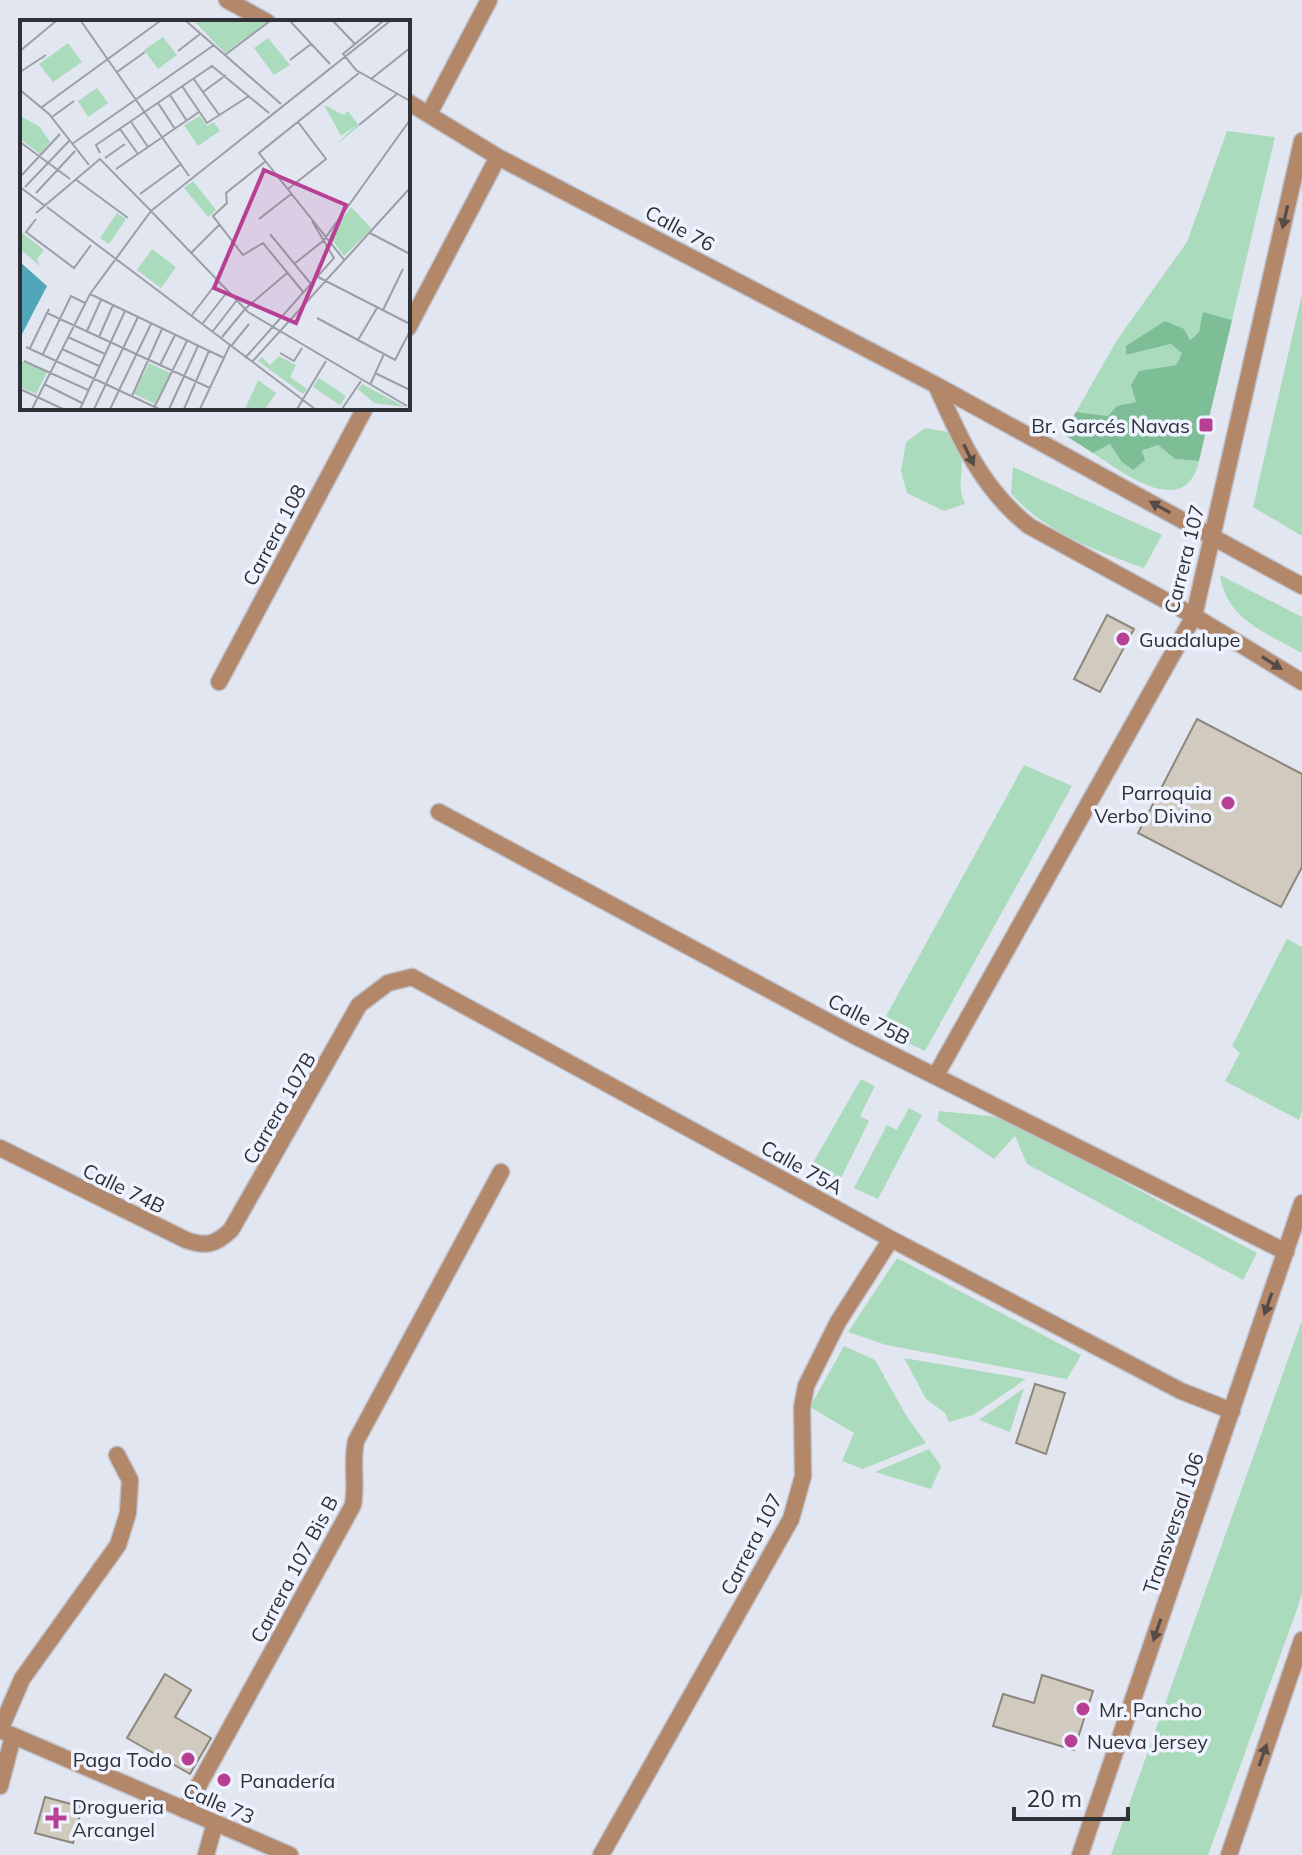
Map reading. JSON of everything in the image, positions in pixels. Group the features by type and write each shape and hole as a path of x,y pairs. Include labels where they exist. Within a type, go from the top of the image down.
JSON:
{"street":[{"path":"227,0 263,20"},
{"path":"429,114 489,0"},
{"name":"Calle 76","path":"410,103 498,157 936,385 1302,586"},
{"name":"Carrera 107","path":"936,1075 1194,616 1302,141"},
{"path":"410,324 498,157"},
{"path":"936,385 978,472 1010,512 1029,526 1194,616 1302,682"},
{"name":"Carrera 108","path":"219,682 364,410"},
{"name":"Calle 75B","path":"439,812 853,1035 1286,1252"},
{"name":"Calle 75A","path":"359,1005 388,983 412,977 436,987 891,1239 1181,1391 1232,1411"},
{"name":"Carrera 107B","path":"231,1230 359,1005"},
{"name":"Calle 74B","path":"0,1148 202,1245 217,1243 231,1230"},
{"name":"Carrera 107 Bis B","path":"185,1810 353,1505 356,1483 351,1461 356,1441 501,1172"},
{"name":"Transversal 106","path":"1080,1855 1302,1203"},
{"name":"Carrera 107","path":"601,1855 791,1519 803,1476 802,1407 806,1386 838,1322 891,1239"},
{"path":"0,1786 4,1732 22,1679 118,1545 128,1513 130,1480 117,1455"},
{"path":"1229,1855 1302,1640"},
{"name":"Calle 73","path":"4,1732 290,1855"},
{"path":"206,1855 215,1823"}],"green space":[{"path":"1227,131 1275,137 1232,320 1204,313 1199,332 1189,340 1165,321 1126,355 1172,344 1182,353 1176,365 1139,372 1136,402 1108,416 1076,412 1117,340 1187,242"},
{"path":"1302,294 1302,536 1253,507"},
{"path":"1203,312 1232,320 1199,461 1175,459 1158,445 1142,451 1145,460 1133,470 1121,461 1110,444 1093,453 1063,434 1076,412 1108,416 1117,406 1136,402 1131,385 1139,371 1176,365 1182,353 1171,344 1126,355 1126,346 1165,321 1184,329 1190,340 1199,332"},
{"path":"925,428 948,432 957,447 962,464 961,490 965,504 944,511 907,493 901,471 906,442"},
{"path":"1110,444 1121,461 1158,445 1175,459 1199,461 1192,479 1180,488 1167,490 1151,487 1093,453"},
{"path":"1013,467 1162,535 1144,568 1072,539 1039,519 1011,493"},
{"path":"1220,575 1302,617 1302,653 1239,614 1230,603"},
{"path":"1024,765 1072,786 925,1051 879,1029"},
{"path":"1287,939 1302,947 1302,1111 1299,1120 1225,1081 1240,1053 1232,1046"},
{"path":"861,1079 875,1086 860,1116 869,1121 839,1182 810,1168"},
{"path":"909,1108 922,1115 878,1199 854,1188 887,1125 897,1130"},
{"path":"939,1111 998,1117 1015,1124 1257,1253 1243,1280 1027,1164 1015,1136 994,1159 937,1121"},
{"path":"897,1258 1081,1355 1067,1379 886,1345 848,1332"},
{"path":"1302,1320 1302,1593 1297,1609 1208,1855 1111,1855"},
{"path":"844,1346 875,1360 907,1417 926,1443 863,1469 842,1461 854,1433 810,1407"},
{"path":"904,1358 1026,1379 973,1415 949,1422 945,1413 926,1399"},
{"path":"1024,1388 1010,1432 979,1420"},
{"path":"929,1449 941,1466 931,1489 875,1472"}],"building":[{"path":"1107,615 1134,629 1100,692 1074,679"},
{"name":"Parroquia Verbo Divino","path":"1197,719 1302,774 1302,867 1281,907 1138,833"},
{"path":"1035,1384 1065,1393 1046,1454 1016,1443"},
{"path":"165,1674 191,1690 175,1717 211,1738 190,1774 127,1738"},
{"path":"1042,1675 1093,1691 1074,1750 993,1726 1003,1694 1034,1703"},
{"path":"45,1797 82,1807 73,1843 35,1833"}],"place":[{"name":"Br. Garcés Navas","path":"1206,425"},
{"name":"Guadalupe","path":"1123,639"},
{"name":"Parroquia Verbo Divino","path":"1228,803"},
{"name":"Mr. Pancho","path":"1083,1709"},
{"name":"Nueva Jersey","path":"1071,1741"},
{"name":"Paga Todo","path":"188,1759"},
{"name":"Panadería","path":"224,1780"},
{"name":"Drogueria Arcangel","path":"56,1818"}]}
